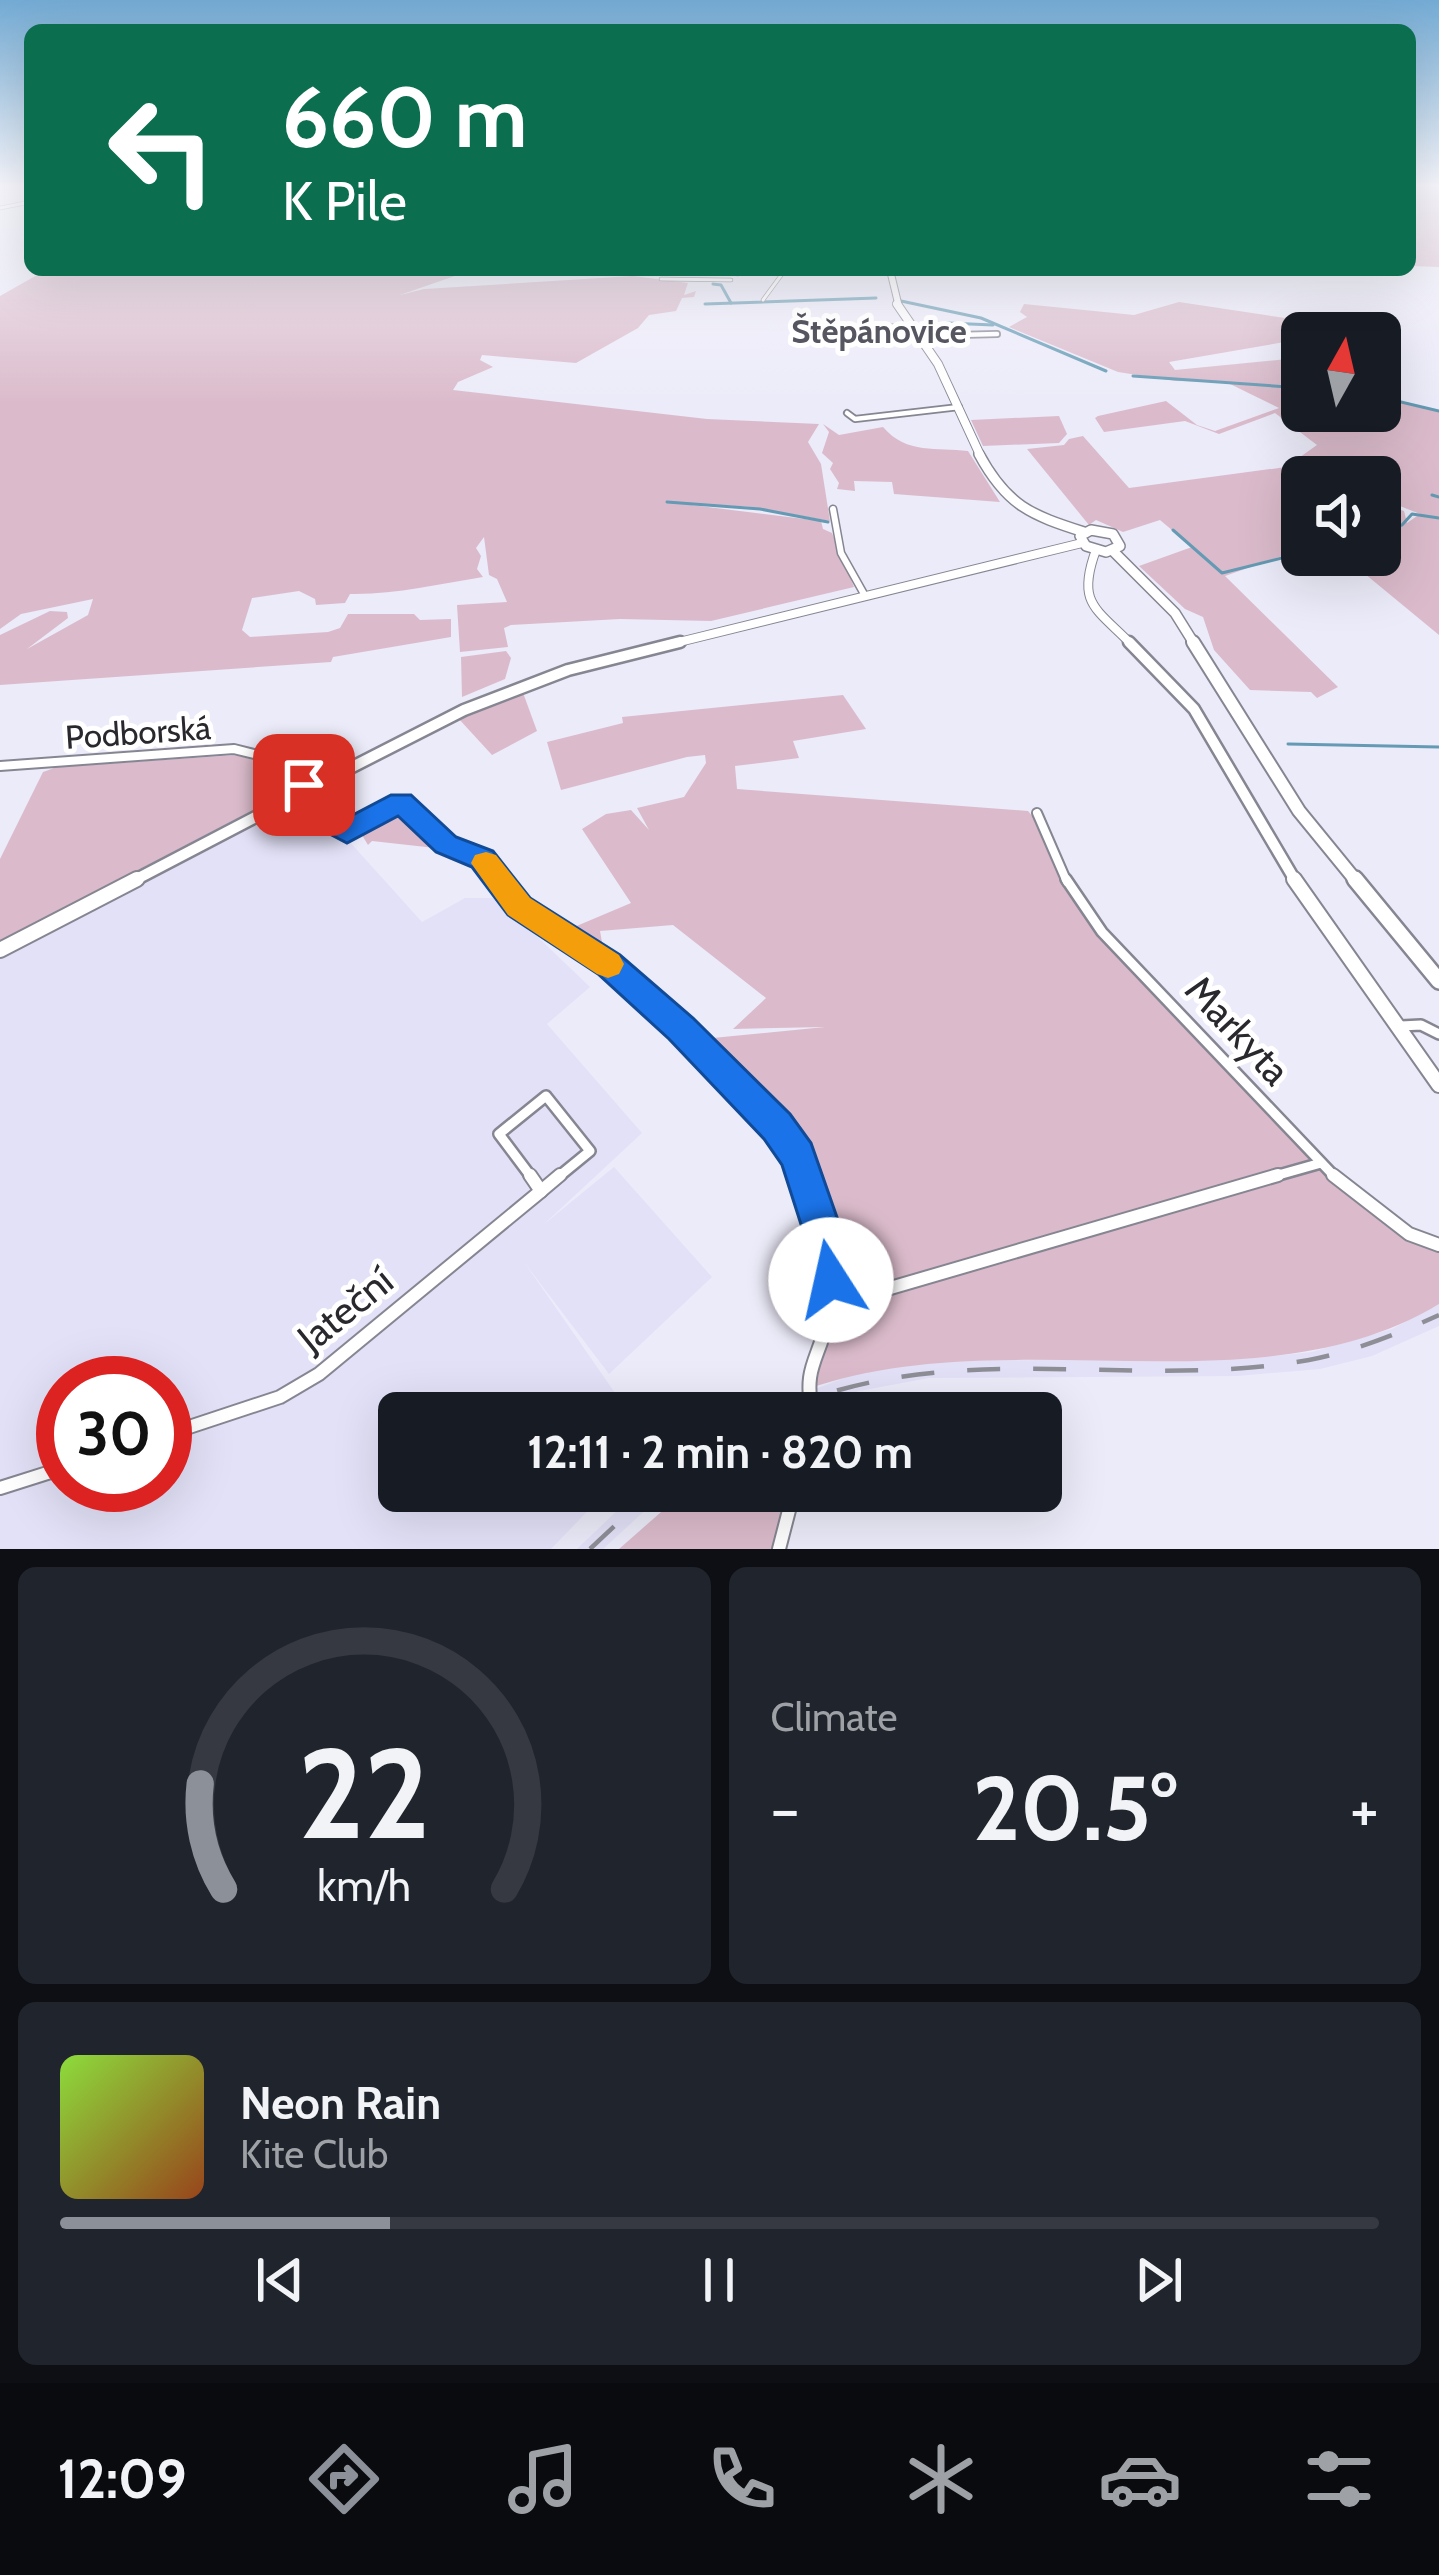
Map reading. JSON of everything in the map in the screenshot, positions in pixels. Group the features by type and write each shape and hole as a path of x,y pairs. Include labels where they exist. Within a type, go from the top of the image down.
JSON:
{"main road":[{"path":"0,950 293,793 309,794 464,710 538,680 1083,537 1113,534 1120,544 1113,550 1096,550 1083,537 1019,509 992,473 919,336 895,301 891,276"},
{"path":"1096,550 1085,580 1090,602 1193,709 1286,868 1439,1084"},
{"path":"1113,550 1182,623 1299,811 1439,981"}],"street":[{"path":"661,279 730,282 736,276"},
{"path":"764,300 782,276"},
{"path":"850,331 911,326"},
{"path":"919,336 997,334"},
{"path":"847,413 858,418 959,407"},
{"path":"833,509 841,553 862,592"},
{"name":"Podborská","path":"0,766 243,750 266,757 293,793"},
{"path":"309,794 321,816 347,832 401,802 446,844 482,859 519,907 633,984 777,1127 811,1185 827,1243 832,1305 806,1379 808,1392"},
{"name":"Markyta","path":"1037,813 1088,916 1322,1163 1408,1236 1439,1245"},
{"path":"1396,1027 1421,1025 1439,1034"},
{"name":"Jateční","path":"192,1425 300,1386 542,1192 590,1151 546,1096 499,1134 542,1192"},
{"path":"832,1305 1322,1163"},
{"path":"0,1488 36,1477"},
{"path":"779,1549 789,1512"}],"shaded area":[{"path":"1416,258 1439,258 1439,267 1416,266"},
{"path":"35,276 455,276 400,295 424,289 633,276 688,283 684,295 696,291 694,297 682,298 676,311 649,315 638,328 576,363 482,355 480,360 493,367 458,382 453,390 707,419 819,424 808,442 821,464 830,521 752,507 667,502 821,521 823,529 832,533 854,587 711,621 620,619 511,625 504,628 508,647 460,652 457,605 507,602 497,579 489,575 484,537 476,548 481,556 477,569 483,577 350,594 345,603 316,605 315,599 299,591 252,598 242,630 250,637 328,632 340,628 348,614 414,614 420,620 451,619 451,637 333,657 331,662 0,685 0,635 50,611 67,612 68,618 27,649 88,615 93,599 21,614 0,629 0,296"},
{"path":"1179,302 1281,317 1281,343 1169,362 1175,370 1281,360 1281,418 1275,413 1219,434 1185,421 1104,432 1098,416 1166,401 1197,425 1215,431 1279,408 1226,382 1176,381 1118,372 1009,327 1027,317 1020,312 1024,304 1134,315"},
{"path":"1401,402 1439,412 1439,635 1367,576 1401,576 1401,510 1407,523 1420,514 1401,506 1401,456 1302,456 1317,445 1300,432 1401,432"},
{"path":"1059,416 1067,434 1059,443 983,446 971,420"},
{"path":"823,424 839,435 883,427 912,446 968,451 1000,502 894,494 892,482 854,481 855,491 837,489 839,483 830,469 833,463 822,453 829,432"},
{"path":"1083,436 1129,488 1281,468 1281,556 1225,576 1338,687 1317,698 1311,692 1250,690 1214,650 1203,617 1185,609 1139,566 1192,547 1160,520 1123,532 1096,520 1089,525 1027,449 1064,445"},
{"path":"506,651 511,658 505,679 462,697 461,657"},
{"path":"522,690 537,731 492,755 458,718"},
{"path":"843,695 866,729 793,741 799,758 735,766 737,789 1028,811 1047,834 1081,906 1230,1070 1401,1234 1423,1247 1439,1248 1439,1304 1369,1336 1294,1353 1216,1360 973,1361 893,1368 816,1386 832,1305 827,1243 786,1139 692,1040 825,1027 733,1029 766,998 673,925 600,931 605,959 560,933 631,903 582,829 606,814 631,810 649,830 637,808 684,797 706,763 705,755 687,757 561,790 547,742 623,723 622,717"},
{"path":"237,755 264,764 282,787 278,797 0,942 0,859 43,772 57,767"},
{"path":"285,809 305,809 348,840 422,922 465,898 497,898 590,987 547,1024 642,1133 543,1225 614,1167 712,1277 609,1374 524,1262 614,1392 378,1392 378,1512 587,1512 551,1549 0,1549 0,959"},
{"path":"389,812 409,814 421,827 419,831 444,849 372,841 368,845 359,830"},
{"path":"1439,1304 1439,1326 1372,1356 1320,1369 1237,1376 929,1378 856,1392 808,1392 854,1374 926,1361 1257,1358 1312,1352 1392,1329"},
{"path":"616,1512 643,1512 603,1549 577,1549"},
{"path":"661,1512 785,1512 776,1549 619,1549"}],"waterway":[{"path":"713,284 721,285 731,303"},
{"path":"705,304 876,298"},
{"path":"901,301 981,318 1106,371"},
{"path":"947,323 993,325"},
{"path":"1133,376 1281,387"},
{"path":"1401,402 1439,411"},
{"path":"1432,495 1439,497"},
{"path":"667,502 760,509 828,522"},
{"path":"1401,525 1412,514 1439,518"},
{"path":"1173,530 1222,573 1281,558"},
{"path":"1288,744 1439,747"}],"railway":[{"path":"833,1392 908,1376 974,1370 1174,1371 1309,1360 1375,1341 1439,1315"},
{"path":"590,1549 630,1512"}],"slow traffic":[{"path":"486,863 519,907 608,964"}],"district":[{"name":"Štěpánovice","path":"879,331"}],"route":[{"path":"304,785 312,788 306,800 347,832 401,802 430,833 482,859 519,907 609,965 681,1029 735,1081 798,1156 827,1243 831,1280"}]}
